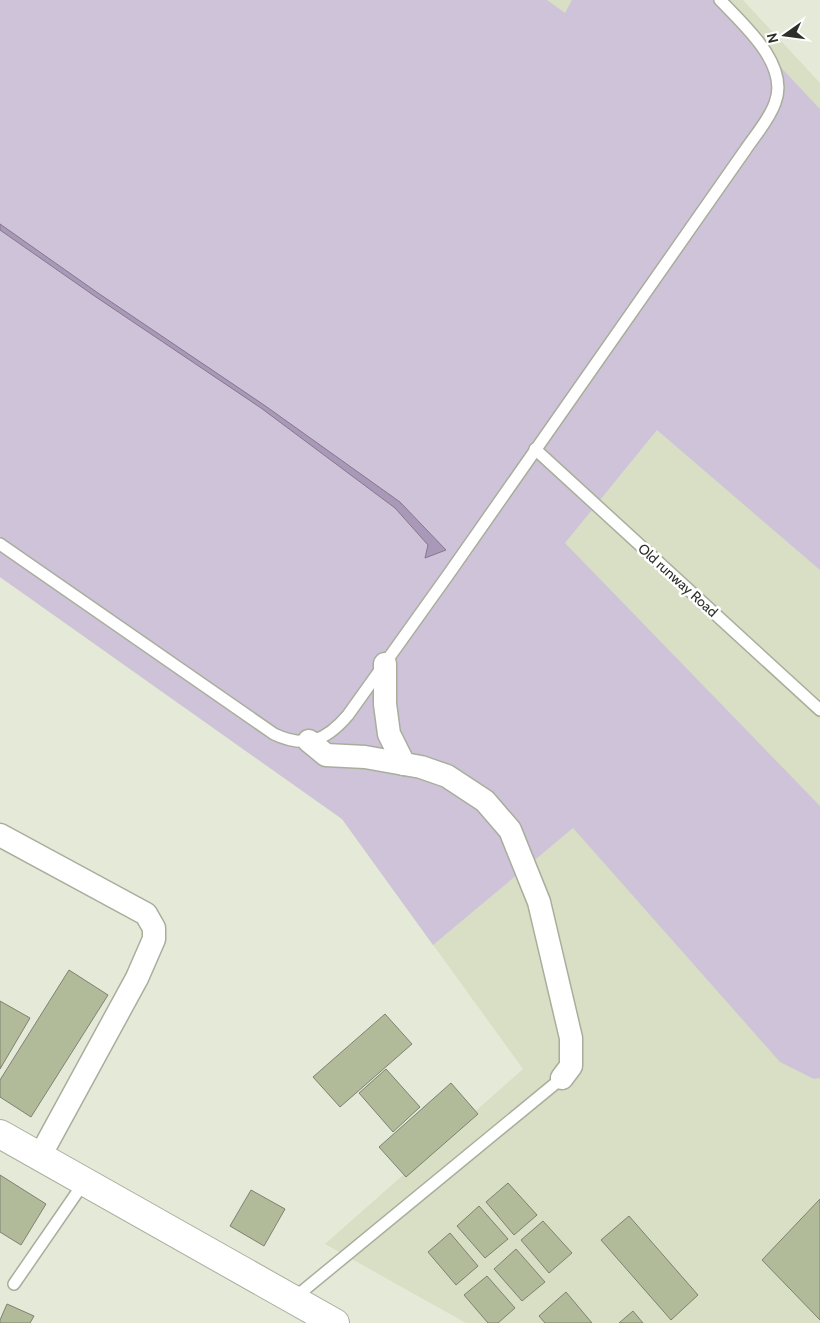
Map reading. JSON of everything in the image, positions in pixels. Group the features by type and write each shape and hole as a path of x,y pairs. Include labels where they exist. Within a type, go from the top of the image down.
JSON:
{"main road":[{"path":"0,1134 335,1323"}],"street":[{"path":"385,664 385,704 389,734 404,764"},
{"path":"309,741 326,755 365,757 421,767 447,776 485,801 510,830 539,902 572,1038 571,1066 562,1078"},
{"path":"0,835 146,914 154,928 154,939 137,978 40,1156"}],"lane":[{"path":"0,544 274,734 287,740 309,741 320,738 339,725 385,664 770,114 778,90 771,60 763,47 720,0"},
{"name":"Old runway Road","path":"535,450 820,710"},
{"path":"293,1299 562,1078"},
{"path":"14,1284 85,1181"}],"shaded area":[{"path":"0,0 743,0 820,83 820,1323 466,1323 325,1244 523,1069 342,819 0,577"},
{"path":"0,0 547,0 565,13 572,0 717,0 820,109 820,570 657,430 565,543 820,806 820,1078 814,1079 780,1062 573,828 433,945 342,819 0,577 0,230 261,408 395,508 428,545 425,558 445,550 400,502 0,224"},
{"path":"0,224 264,405 400,502 446,550 425,558 428,545 395,508 261,408 0,230"}],"building":[{"path":"69,970 108,995 31,1117 0,1097 0,1080"},
{"path":"0,1001 30,1018 0,1069"},
{"path":"385,1014 412,1044 340,1107 313,1077"},
{"path":"386,1069 420,1107 393,1132 359,1093"},
{"path":"451,1083 478,1114 406,1177 379,1147"},
{"path":"0,1175 46,1204 21,1245 0,1232"},
{"path":"508,1183 537,1215 514,1235 486,1202"},
{"path":"251,1190 285,1209 264,1246 230,1226"},
{"path":"820,1199 820,1320 762,1260"},
{"path":"479,1206 508,1239 485,1258 457,1226"},
{"path":"629,1216 698,1295 671,1320 601,1240"},
{"path":"543,1221 572,1253 549,1273 521,1240"},
{"path":"450,1233 478,1266 456,1285 428,1252"},
{"path":"516,1249 545,1282 522,1301 494,1269"},
{"path":"487,1276 515,1308 498,1323 488,1323 464,1295"},
{"path":"566,1292 592,1323 545,1323 539,1316"},
{"path":"7,1304 34,1316 30,1323 0,1323"},
{"path":"633,1311 643,1323 619,1323"}]}
